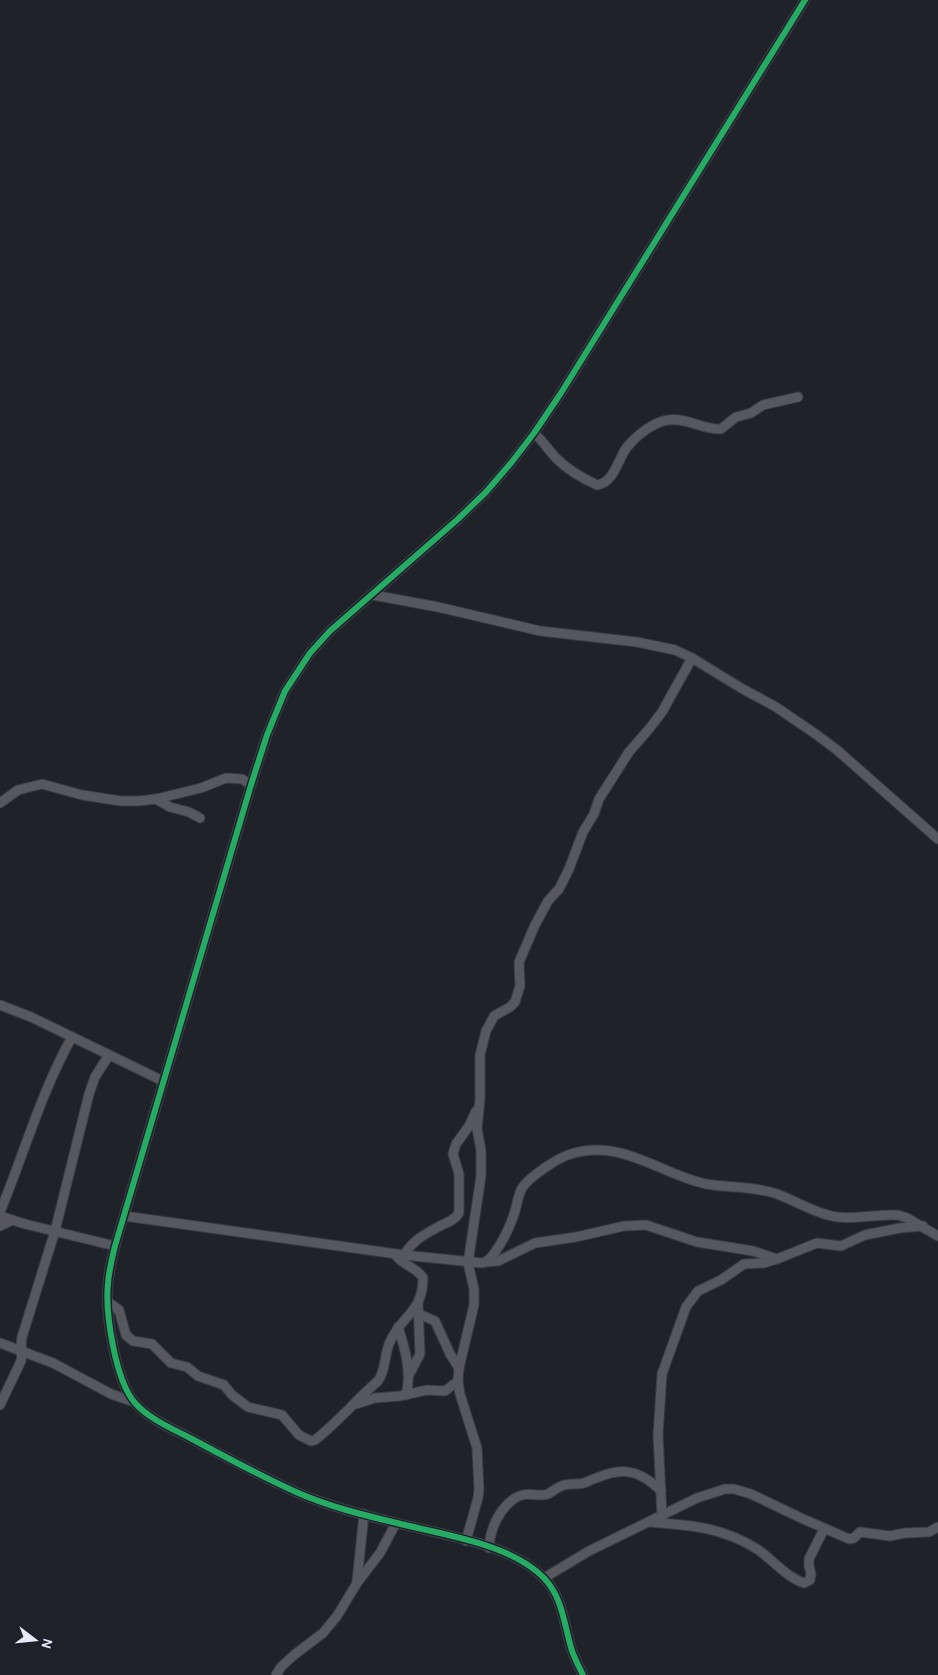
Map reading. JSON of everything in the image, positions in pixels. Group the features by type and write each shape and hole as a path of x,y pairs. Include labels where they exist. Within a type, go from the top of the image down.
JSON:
{"street":[{"path":"134,1402 124,1383 111,1334 108,1284 115,1246 251,784 274,714 293,677 320,641 486,492 534,433 561,393 805,0"},
{"path":"534,433 565,466 597,485 602,484 610,477 621,457 635,439 647,429 660,422 676,420 721,429 736,417 751,413 763,405 798,397"},
{"path":"373,595 540,631 662,646 692,658 782,710 817,734 938,839"},
{"path":"466,1541 479,1490 477,1448 458,1382 459,1368 474,1305 474,1289 468,1263 481,1176 481,1150 477,1129 480,1099 480,1055 486,1031 494,1016 515,1002 520,986 518,962 548,901 559,890 599,799 618,767 662,712 692,658"},
{"path":"0,803 18,790 42,784 82,795 139,801 156,799 201,788 226,778 242,779 251,784"},
{"path":"156,799 170,807 189,812 200,818"},
{"path":"0,1005 31,1017 163,1081"},
{"path":"72,1037 46,1090 0,1214 12,1220 55,1232 115,1246"},
{"path":"0,1405 21,1361 21,1344 24,1330 55,1232 89,1094 96,1076 109,1055"},
{"path":"399,1254 416,1240 451,1222 459,1213 459,1174 453,1154 456,1144 472,1119 480,1099"},
{"path":"486,1262 506,1232 514,1216 520,1193 527,1183 564,1156 596,1150 624,1154 695,1181 765,1191 836,1217 898,1215 923,1226 938,1236"},
{"path":"124,1216 468,1263 498,1261 534,1243 576,1237 616,1227 640,1225 651,1226 697,1242 753,1251 777,1258"},
{"path":"0,1226 12,1220"},
{"path":"662,1516 658,1435 662,1374 686,1307 698,1291 721,1280 744,1264 764,1263 817,1243 841,1246 865,1235 900,1228 923,1226"},
{"path":"108,1302 118,1310 126,1335 132,1341 152,1344 171,1363 187,1367 198,1376 224,1385 232,1395 248,1406 282,1415 299,1435 308,1440 315,1440 382,1375 390,1342 398,1327 416,1308 423,1278 421,1274 398,1259 399,1254"},
{"path":"406,1394 409,1375 420,1354 418,1303"},
{"path":"419,1314 435,1321 450,1354 459,1368"},
{"path":"398,1327 409,1375"},
{"path":"0,1343 69,1371 111,1394 134,1402 176,1431 296,1492 364,1514 489,1548 521,1562 544,1578 553,1590 562,1608 572,1651 583,1675"},
{"path":"351,1406 375,1398 427,1390 445,1391 458,1382"},
{"path":"489,1548 492,1528 500,1515 510,1502 524,1494 544,1495 562,1486 583,1483 604,1474 622,1472 632,1472 646,1478 661,1491"},
{"path":"544,1578 589,1551 712,1492 725,1489 734,1489 752,1494 849,1539 854,1538 860,1532 890,1536 929,1532 938,1527"},
{"path":"357,1583 364,1514"},
{"path":"650,1522 695,1525 713,1529 756,1548 790,1575 804,1583 810,1580 809,1559 824,1529"},
{"path":"276,1675 281,1667 294,1655 323,1633 343,1608 357,1583 380,1553 396,1523"}],"cycle path":[{"path":"583,1675 572,1651 562,1612 555,1594 544,1578 530,1566 513,1556 475,1542 358,1513 308,1497 256,1473 154,1419 141,1409 128,1392 117,1363 108,1311 109,1273 115,1246 251,785 267,735 285,691 310,653 330,631 458,519 486,492 534,433 561,393 805,0"}]}
